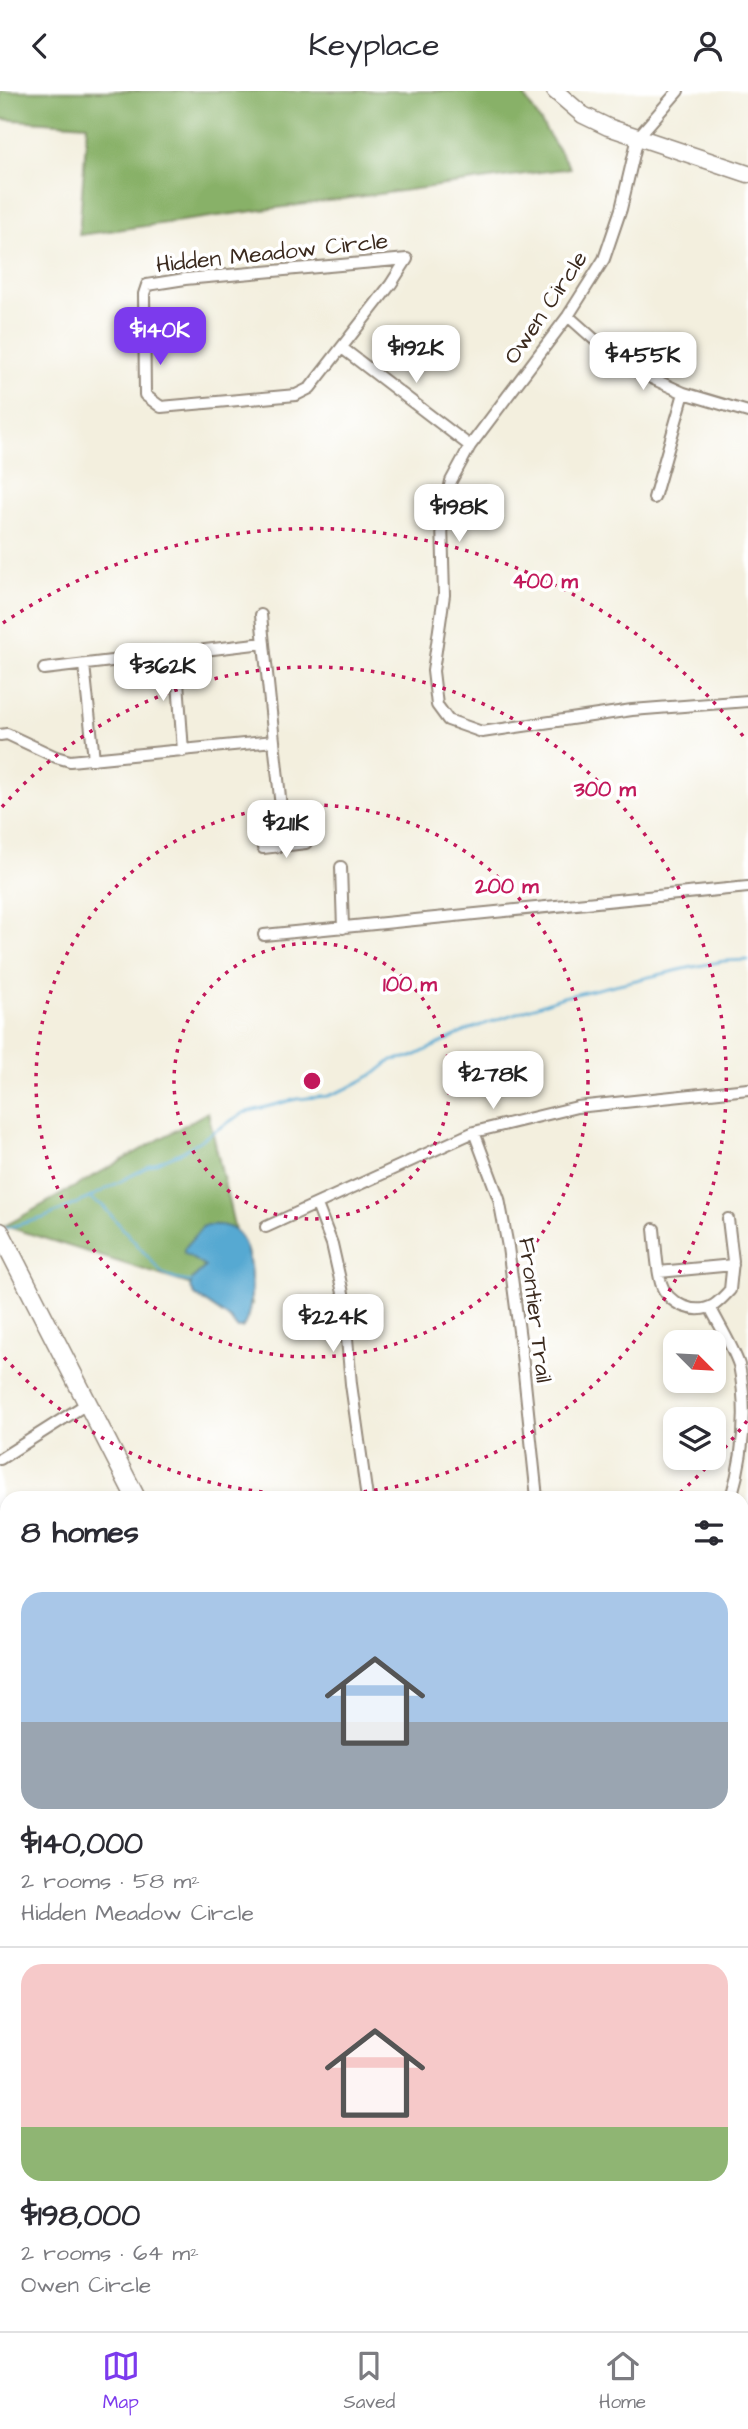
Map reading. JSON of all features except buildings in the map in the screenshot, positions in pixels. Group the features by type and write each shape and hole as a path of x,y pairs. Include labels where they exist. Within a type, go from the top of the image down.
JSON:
{"main road":[{"path":"0,1232 132,1491"}],"street":[{"path":"555,91 583,115 608,127 748,174"},
{"path":"638,137 678,91"},
{"name":"Owen Circle","path":"638,137 621,209 604,259 568,316 470,446 451,481 442,523 444,595 433,671 437,705 448,720 482,731 632,711 748,701"},
{"name":"Hidden Meadow Circle","path":"407,259 342,348 310,388 296,395 161,407 145,395 144,294 147,285 185,279 407,259"},
{"path":"568,316 623,365 684,393 748,412"},
{"path":"342,348 470,446"},
{"path":"654,498 684,393"},
{"path":"261,615 285,845"},
{"path":"44,669 264,643"},
{"path":"176,654 183,751"},
{"path":"84,665 94,759"},
{"path":"0,735 7,734 56,757 71,761 274,741"},
{"path":"263,848 306,843"},
{"path":"341,867 343,928"},
{"path":"264,935 748,887"},
{"path":"266,1227 474,1132 577,1107 748,1089"},
{"name":"Frontier Trail","path":"474,1132 499,1199 508,1247 536,1491"},
{"path":"317,1205 332,1244 343,1293 351,1384 366,1491"},
{"path":"654,1229 661,1285 670,1298 683,1307 701,1310 710,1307 730,1290 733,1265 728,1219"},
{"path":"659,1272 733,1265"},
{"path":"710,1307 739,1365 747,1412 746,1440 734,1491"},
{"path":"0,1459 88,1403"}],"green space":[{"path":"0,91 521,91 570,168 79,235 87,125 0,119"},
{"path":"208,1112 252,1304 5,1226"}],"water":[{"path":"207,1225 232,1228 243,1241 250,1266 251,1295 247,1320 242,1328 237,1328 230,1319 195,1295 190,1287 193,1278 205,1267 184,1253 184,1249 202,1227"}],"waterway":[{"path":"6,1228 43,1218 89,1198 182,1152 243,1113 297,1099 328,1096 376,1073 392,1060 412,1057 470,1029 563,997 688,968 724,961 748,960"},
{"path":"89,1198 102,1205 163,1274 191,1282"}]}
